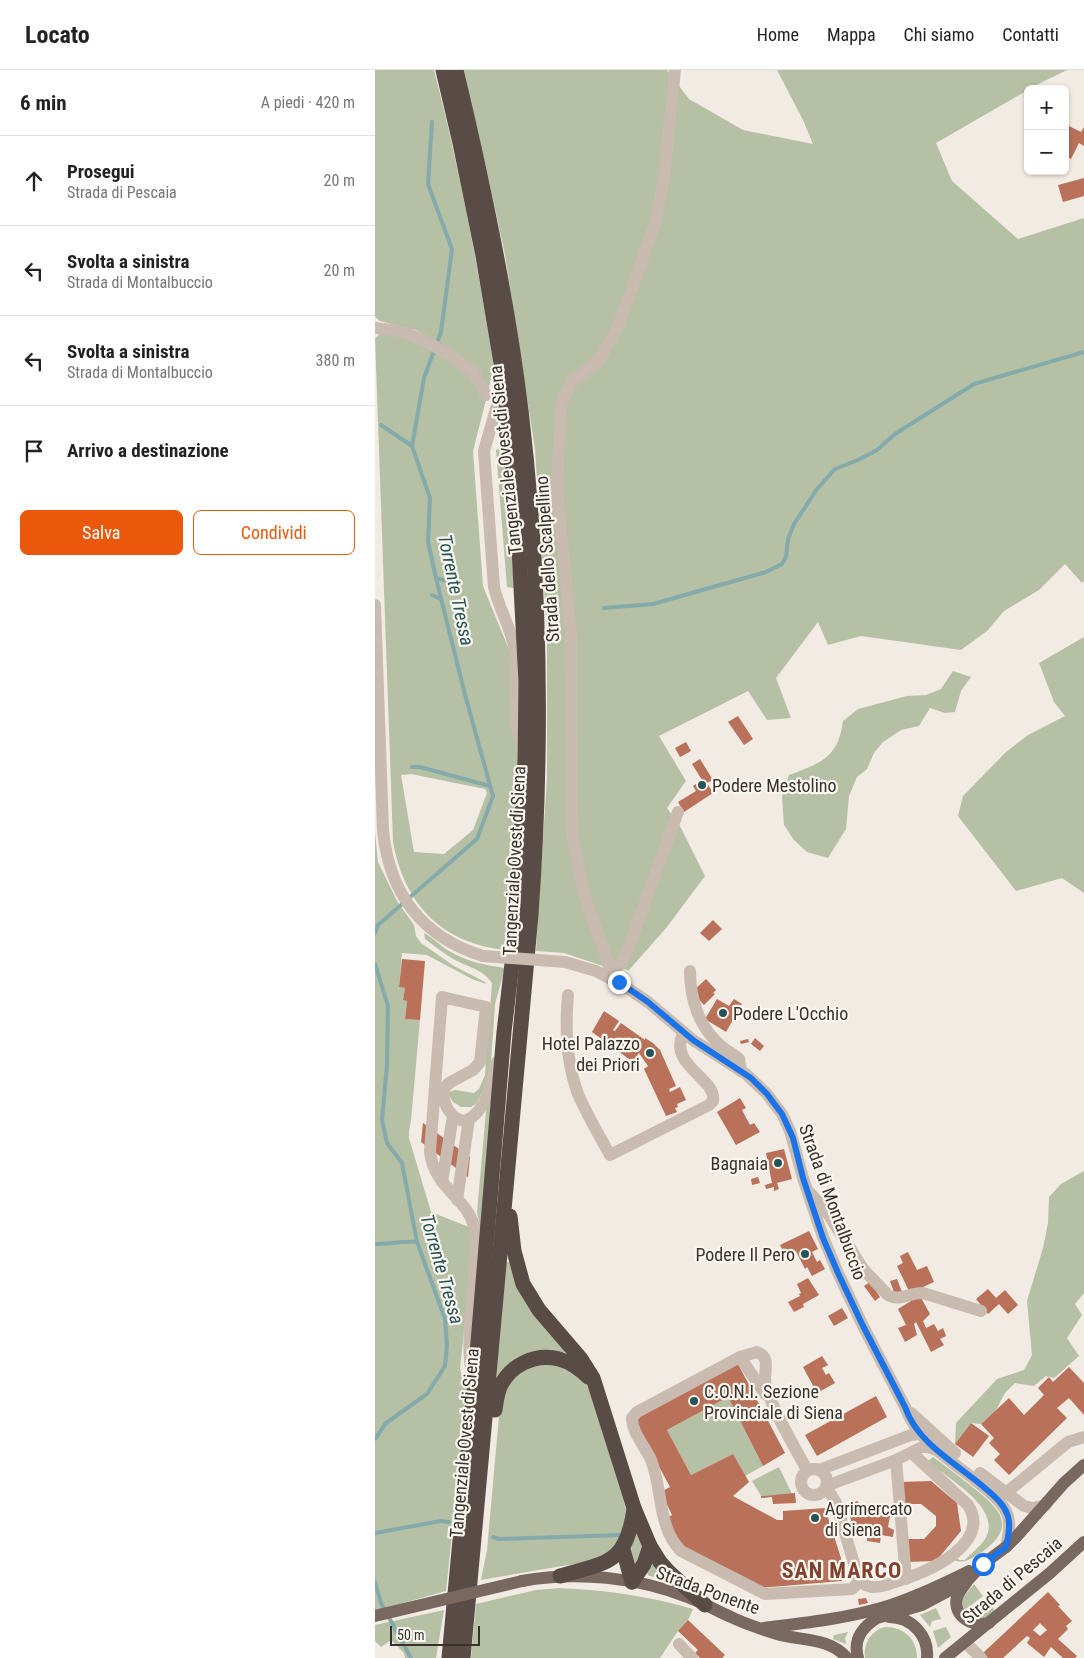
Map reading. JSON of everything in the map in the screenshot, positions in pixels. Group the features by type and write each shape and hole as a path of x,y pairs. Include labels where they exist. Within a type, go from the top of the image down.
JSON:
{"highway":[{"name":"Tangenziale Ovest di Siena","path":"443,70 483,256 503,381 518,530 526,682 525,762 517,921 504,1032 459,1563 449,1653"},
{"name":"Tangenziale Ovest di Siena","path":"456,70 475,147 497,255 521,411 536,602 539,689 536,844 463,1658"},
{"path":"506,1186 513,1251 523,1284 539,1310 586,1365 593,1378 635,1508 660,1562 705,1605"},
{"path":"480,1475 499,1391 514,1368 531,1360 558,1358 576,1367 596,1387"},
{"path":"561,1576 603,1563 615,1556 623,1548 631,1530 635,1508"},
{"path":"632,1582 644,1564 651,1546"},
{"path":"623,1548 632,1582"}],"main road":[{"name":"Strada di Pescaia","path":"858,1658 855,1649 857,1638 865,1626 877,1618 922,1604 967,1581 983,1564 1006,1547 1064,1483 1084,1465"},
{"name":"Strada di Pescaia","path":"945,1658 1083,1545"},
{"name":"Strada di Pescaia","path":"761,1629 842,1618 902,1602 983,1564"},
{"name":"Strada Ponente","path":"375,1616 522,1581 561,1576 592,1577 632,1582 669,1591 761,1629 779,1635 825,1643 837,1649 847,1658"},
{"path":"967,1581 957,1599 960,1615 976,1624 989,1623"},
{"name":"Strada di Pescaia","path":"842,1618 900,1618 915,1626 924,1639 927,1658"}],"street":[{"name":"Strada dello Scalpellino","path":"610,974 584,896 572,834 571,635 557,488 561,404 572,382 600,359 619,324 655,224 664,179 675,70"},
{"path":"375,328 393,329 410,334 447,354 476,377 486,395"},
{"path":"503,381 484,451 494,587 498,604 513,640 515,650 517,725 525,762"},
{"name":"Strada di Montalbuccio","path":"375,605 385,851 394,880 404,898 415,913 437,934 453,944 483,956 565,962 610,974 644,999 683,1033 756,1082 786,1121 793,1138 807,1190 823,1238 845,1288 910,1420 919,1434 1002,1504 1009,1519 1006,1547"},
{"path":"610,974 621,964 625,957 677,812"},
{"path":"690,971 691,990 702,1023 720,1046 739,1060 741,1071"},
{"path":"567,995 566,1038 572,1072 579,1096 610,1155 709,1105 713,1101 712,1093 681,1052 679,1041 683,1033"},
{"path":"442,1182 450,1111 443,1094 445,1087 473,1070 480,1062 486,1007 442,998 430,1156 435,1171 442,1182 471,1217 476,1234 468,1355 474,1390"},
{"path":"457,1200 469,1120 477,1112 488,1094 504,1032"},
{"path":"433,1099 460,1120 469,1120"},
{"path":"807,1190 827,1212 863,1269 888,1295 898,1298 913,1294 923,1294 981,1311"},
{"path":"770,1399 765,1380 767,1364 764,1356 755,1352 740,1357 637,1412 633,1416 633,1425 651,1462 663,1520 675,1543 683,1552 765,1594 852,1588 859,1580"},
{"path":"740,1357 759,1387 770,1399 813,1470 825,1475 826,1486 836,1503 859,1580 863,1584 873,1587 906,1579 937,1566 952,1555 967,1538 973,1527 972,1512 966,1503 911,1453"},
{"name":"Strada di Montalbuccio","path":"905,1407 941,1441 1019,1503 1029,1507 1046,1505"},
{"path":"903,1438 909,1431 910,1420"},
{"path":"938,1450 922,1447 895,1460 826,1486 818,1494 809,1494 803,1489 802,1477 813,1470 919,1434 933,1440 972,1471 984,1476"},
{"path":"1006,1493 1068,1442 1084,1437"},
{"path":"895,1460 906,1579"},
{"name":"Strada di Pescaia","path":"965,1642 981,1658"},
{"path":"679,1644 692,1658"}],"green space":[{"path":"375,70 434,70 459,179 487,324 493,361 493,371 488,391 449,349 416,330 380,321 375,317"},
{"path":"463,70 667,70 689,99 743,130 813,144 803,120 777,70 1067,70 1036,85 1024,85 1024,92 936,143 952,181 1018,239 1084,218 1084,581 1082,583 1065,564 1039,590 1004,611 987,631 961,650 861,636 828,645 818,622 776,678 791,718 767,720 748,691 659,736 686,781 667,808 681,828 705,876 667,927 629,970 600,965 564,953 536,951 547,777 547,633 535,449 505,255"},
{"path":"381,333 409,337 461,366 486,400 473,451 483,586 510,652 512,720 519,759 506,950 483,946 463,939 445,930 430,917 417,902 406,884 398,864 393,842 375,338","holes":["411,774 485,789 487,793 473,830 444,854 414,852 401,775"]},
{"path":"502,449 505,452 514,588 507,587 496,450"},
{"path":"1084,637 1084,893 1062,878 1016,891 958,816 963,796 1006,752 1028,735 1065,716 1054,702 1039,663"},
{"path":"953,671 971,677 961,691 955,712 945,713 930,708 919,726 901,730 883,742 874,753 867,769 857,777 849,796 846,829 828,858 807,852 794,840 784,825 782,797 789,775 810,767 826,757 837,743 843,721 858,709 907,696 926,695 941,689"},
{"path":"375,832 378,862 397,901 414,925 416,936 421,943 454,966 486,984 472,979 427,955 402,953 399,987 405,988 403,1000 407,1001 405,1019 420,1020 409,1138 431,1212 469,1227 472,1254 460,1369 467,1393 446,1591 375,1611"},
{"path":"424,933 457,955 471,961 505,968 495,1004 490,1078 476,1104 471,1107 461,1107 453,1102 449,1092 455,1090 474,1093 479,1089 485,1075 492,983 485,975 455,960 425,939"},
{"path":"491,1097 482,1227 480,1226 477,1212 486,1111"},
{"path":"1084,1171 1084,1293 1075,1304 1082,1315 1067,1338 1079,1356 1054,1378 1046,1376 1034,1386 1015,1383 1005,1393 996,1410 981,1424 971,1423 955,1444 956,1423 997,1379 1024,1370 1032,1355 1027,1301 1043,1248 1048,1223 1049,1197 1061,1184"},
{"path":"510,1262 565,1349 564,1354 498,1380 495,1378 506,1263"},
{"path":"559,1363 585,1381 590,1391 625,1505 628,1520 622,1542 595,1562 481,1580 487,1550 500,1405 506,1385 530,1365"},
{"path":"728,1397 763,1466 745,1476 733,1454 691,1475 667,1430"},
{"path":"933,1457 980,1493 996,1508 1000,1516 1002,1524 1000,1533 994,1542 982,1552 962,1562 954,1560 956,1557 959,1560 965,1560 983,1542 989,1529 988,1519 983,1509 966,1491 939,1470 936,1471 927,1462"},
{"path":"779,1467 792,1494 761,1496 752,1481"},
{"path":"638,1531 643,1549 635,1566 631,1543"},
{"path":"653,1560 665,1576 664,1578 649,1576 646,1572"},
{"path":"974,1584 983,1596 964,1611 962,1599"},
{"path":"559,1588 627,1594 693,1609 688,1620 678,1631 660,1658 471,1658 476,1604 536,1590"},
{"path":"989,1603 995,1611 984,1620 971,1617"},
{"path":"936,1608 941,1619 932,1621 930,1627 920,1615"},
{"path":"444,1610 436,1658 405,1658 404,1653 391,1640 381,1647 375,1641 375,1625"},
{"path":"885,1627 898,1629 908,1635 915,1645 917,1658 865,1658 865,1647 869,1638 876,1631"},
{"path":"946,1627 951,1637 938,1648 933,1631"},
{"path":"848,1632 845,1638 846,1644 833,1639 834,1635"}],"building":[{"path":"1069,126 1081,132 1084,127 1084,146 1079,143 1071,159 1069,158"},
{"path":"1084,178 1084,196 1063,202 1058,185"},
{"path":"738,716 753,739 744,745 728,722"},
{"path":"686,742 691,751 680,757 675,748"},
{"name":"Podere Mestolino","path":"700,759 713,780 707,783 713,793 684,812 678,802 696,791 693,786 702,780 692,764"},
{"path":"713,920 722,929 709,941 700,933"},
{"path":"402,959 425,961 420,1020 405,1019 407,1001 403,1000 405,988 399,987"},
{"path":"706,979 716,990 713,993 715,994 704,1005 692,992"},
{"name":"Podere L'Occhio","path":"717,999 729,1006 734,999 742,1004 726,1032 705,1019"},
{"path":"604,1011 619,1021 613,1030 615,1031 621,1023 645,1040 645,1038 653,1043 660,1050 676,1086 669,1089 670,1092 680,1087 686,1100 677,1104 678,1107 675,1108 677,1112 666,1116 644,1069 648,1066 639,1053 633,1062 592,1032"},
{"path":"755,1038 764,1046 760,1051 751,1044"},
{"path":"748,1039 749,1042 741,1044 740,1041"},
{"path":"740,1098 746,1108 742,1110 750,1125 754,1123 760,1132 736,1145 717,1112"},
{"path":"423,1123 470,1157 468,1177 421,1142"},
{"name":"Bagnaia","path":"784,1149 792,1179 777,1183 779,1189 774,1191 774,1187 766,1189 765,1185 772,1183 766,1153"},
{"path":"758,1177 760,1183 752,1185 751,1179"},
{"name":"Podere Il Pero","path":"809,1231 818,1249 812,1252 817,1262 820,1260 825,1269 812,1276 807,1267 805,1269 796,1251 775,1261 771,1253 782,1249 780,1245"},
{"path":"908,1252 917,1270 927,1266 934,1282 910,1293 897,1266 903,1263 900,1256"},
{"path":"808,1278 819,1295 803,1304 804,1307 794,1312 788,1302 800,1296 799,1294 801,1293 797,1284"},
{"path":"897,1279 902,1292 895,1295 890,1281"},
{"path":"870,1282 880,1297 875,1301 864,1286"},
{"path":"988,1289 996,1298 1005,1290 1018,1305 1008,1314 999,1304 988,1314 976,1299"},
{"path":"920,1296 930,1314 923,1321 926,1328 934,1324 938,1331 943,1328 946,1336 940,1339 944,1345 931,1352 916,1322 914,1324 917,1335 905,1342 898,1328 906,1325 898,1309 911,1301 908,1297"},
{"path":"842,1308 848,1318 834,1326 828,1316"},
{"path":"822,1356 828,1365 822,1368 826,1375 829,1373 835,1383 817,1393 803,1367"},
{"path":"737,1362 785,1453 763,1466 728,1397 667,1430 691,1475 733,1454 749,1482 733,1496 777,1520 783,1520 783,1511 825,1508 841,1558 842,1581 759,1588 679,1546 665,1519 672,1515 661,1492 670,1487 634,1420"},
{"path":"1069,1367 1084,1383 1084,1415 1069,1398 1057,1408 1067,1418 1009,1475 994,1460 1000,1454 989,1443 994,1438 981,1424 1009,1398 1024,1415 1044,1395 1038,1388 1049,1377 1053,1382"},
{"path":"876,1396 887,1417 817,1456 805,1435"},
{"path":"971,1423 989,1436 973,1457 955,1444"},
{"path":"931,1481 957,1503 961,1531 936,1561 907,1562 906,1539 924,1539 936,1526 936,1516 921,1504 903,1504 900,1482"},
{"path":"795,1493 796,1503 773,1504 772,1497 761,1498 761,1496"},
{"path":"857,1501 860,1504 891,1511 888,1527 894,1530 893,1537 881,1535 880,1543 867,1541 868,1533 854,1531 847,1505"},
{"path":"1048,1592 1072,1621 1066,1626 1068,1629 1058,1639 1077,1656 1075,1658 1063,1658 1051,1647 1044,1657 1027,1643 1030,1638 1027,1636 1003,1658 988,1658 983,1653","holes":["1040,1623 1047,1630 1040,1636 1033,1630"]},
{"path":"866,1598 868,1603 859,1605 858,1599"},
{"path":"688,1620 725,1655 722,1658 700,1658 695,1653 698,1650 678,1631"}],"waterway":[{"name":"Torrente Tressa","path":"375,933 378,925 477,839 493,796 436,578 428,542 430,498 412,446 424,378 441,332 452,249 428,184 432,122"},
{"path":"604,608 653,604 766,572 782,564 786,557 788,539 794,524 817,489 835,469 877,450 895,434 974,384 1084,352"},
{"path":"381,425 412,446"},
{"path":"436,578 455,583"},
{"path":"432,595 441,599"},
{"path":"412,767 420,767 490,786"},
{"name":"Torrente Tressa","path":"375,964 388,1006 387,1065 382,1120 387,1143 402,1163 417,1242 445,1319 447,1345 445,1366 427,1394 386,1423 375,1439"},
{"path":"375,1244 417,1242"},
{"path":"375,1533 441,1521 449,1522"},
{"path":"493,1537 499,1539 620,1535"},
{"name":"Torrente Tressa","path":"375,1582 381,1603 411,1658"}],"place":[{"name":"Podere Mestolino","path":"702,785"},
{"name":"Podere L'Occhio","path":"723,1013"},
{"name":"Hotel Palazzo dei Priori","path":"650,1053"},
{"name":"Bagnaia","path":"778,1163"},
{"name":"Podere Il Pero","path":"805,1254"},
{"name":"C.O.N.I. Sezione Provinciale di Siena","path":"694,1401"},
{"name":"Agrimercato di Siena","path":"815,1518"}],"district":[{"name":"SAN MARCO","path":"842,1570"}],"route":[{"path":"619,982 648,1002 683,1033 756,1082 782,1114 793,1138 803,1178 823,1238 863,1326 910,1420 925,1440 997,1498 1005,1510 1009,1519 1009,1535 1006,1547 983,1564"}]}
